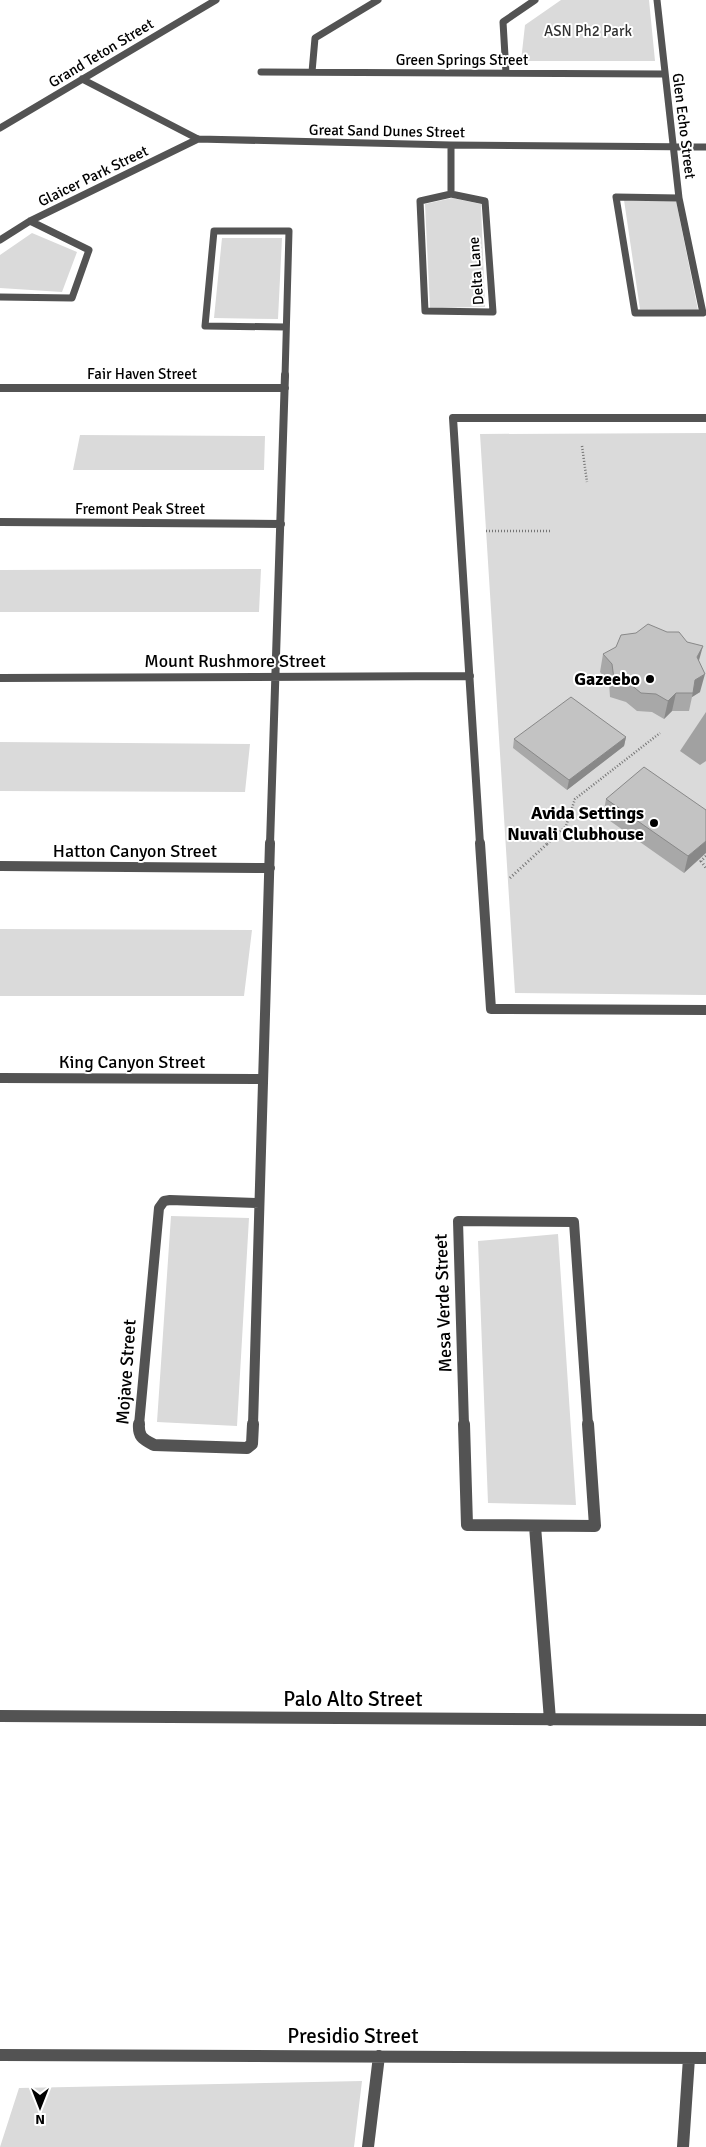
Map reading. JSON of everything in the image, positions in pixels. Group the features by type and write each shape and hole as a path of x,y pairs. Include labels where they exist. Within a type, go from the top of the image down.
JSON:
{"street":[{"name":"Grand Teton Street","path":"0,128 216,0"},
{"path":"312,72 314,38 378,0"},
{"path":"506,73 503,22 536,0"},
{"name":"Glen Echo Street","path":"657,0 663,74 679,198 703,313 635,313 616,197 679,198"},
{"name":"Green Springs Street","path":"261,72 663,74"},
{"name":"Great Sand Dunes Street","path":"82,80 198,139 451,145 706,147"},
{"name":"Glaicer Park Street","path":"0,240 30,221 198,139"},
{"path":"451,145 451,194"},
{"name":"Delta Lane","path":"451,194 485,202 493,312 425,311 420,201 451,194"},
{"path":"0,297 72,298 89,250 30,221"},
{"name":"Mojave Street","path":"259,1203 170,1200 164,1201 159,1208 138,1433 146,1442 154,1445 247,1448 252,1444 289,231 214,231 205,326 286,327"},
{"name":"Fair Haven Street","path":"0,388 285,388"},
{"path":"706,418 453,418 491,1009 706,1010"},
{"name":"Fremont Peak Street","path":"0,522 281,524"},
{"name":"Mount Rushmore Street","path":"0,678 470,676"},
{"name":"Hatton Canyon Street","path":"0,866 270,868"},
{"name":"King Canyon Street","path":"0,1078 263,1079"},
{"name":"Mesa Verde Street","path":"458,1221 574,1222 595,1526 536,1526 467,1525 458,1221"},
{"path":"536,1526 550,1720"},
{"name":"Palo Alto Street","path":"0,1716 706,1720"},
{"name":"Presidio Street","path":"0,2055 706,2058"},
{"path":"368,2147 379,2056"},
{"path":"683,2147 689,2058"}],"path":[{"path":"579,418 587,482"},
{"path":"460,531 552,531"},
{"path":"484,902 566,826 575,799 660,733"},
{"path":"706,856 700,861 706,868"}],"green space":[{"name":"ASN Ph2 Park","path":"561,0 649,0 655,61 521,61 525,25"},
{"path":"452,198 481,204 485,307 430,308 425,204"},
{"path":"624,200 676,201 698,310 640,309"},
{"path":"32,233 77,252 62,292 0,288 0,255"},
{"path":"222,238 282,238 278,319 214,318"},
{"path":"706,433 706,995 515,993 480,434"},
{"path":"80,435 265,436 264,470 73,470"},
{"path":"261,569 259,612 0,612 0,570"},
{"path":"0,742 250,744 245,792 0,791"},
{"path":"0,929 252,930 244,996 0,996"},
{"path":"171,1216 249,1218 237,1426 157,1422"},
{"path":"558,1234 576,1505 488,1503 478,1241"},
{"path":"362,2081 354,2147 0,2147 19,2088"}],"shaded area":[{"path":"706,712 706,761 700,765 680,751"}],"building":[{"name":"Gazeebo","path":"648,624 667,632 679,632 687,642 703,646 697,657 705,674 695,680 693,693 676,693 668,701 656,694 641,693 630,684 614,679 612,664 603,654 616,647 621,635 636,633"},
{"path":"571,697 626,737 569,780 514,739"},
{"name":"Avida Settings Nuvali Clubhouse","path":"644,767 706,810 706,841 688,856 606,799"}],"place":[{"name":"Gazeebo","path":"650,679"},
{"name":"Avida Settings Nuvali Clubhouse","path":"654,823"}]}
